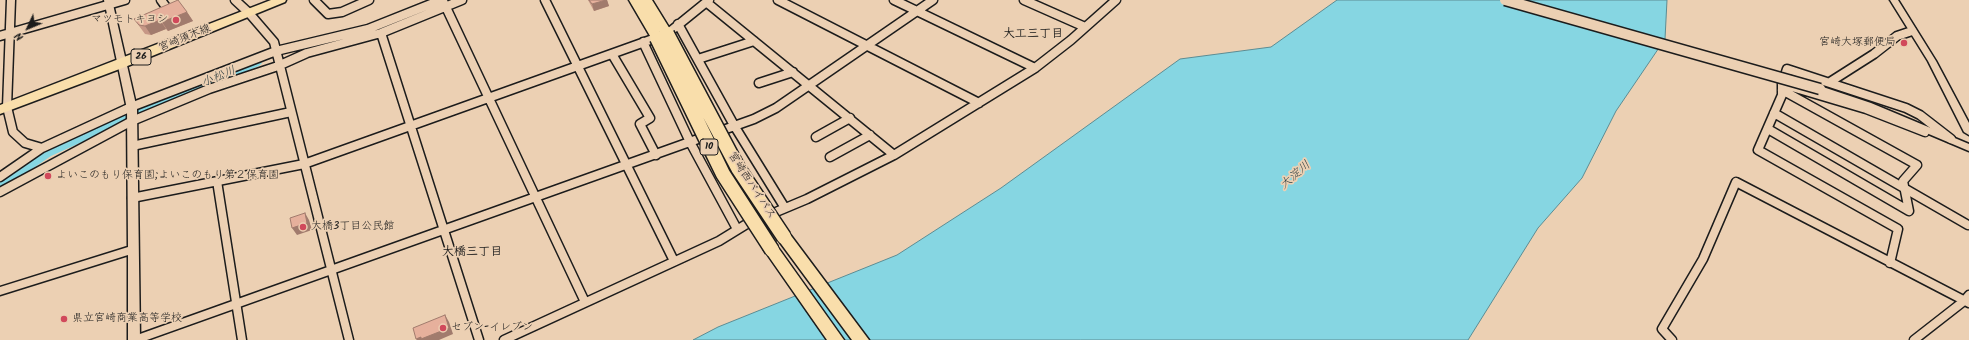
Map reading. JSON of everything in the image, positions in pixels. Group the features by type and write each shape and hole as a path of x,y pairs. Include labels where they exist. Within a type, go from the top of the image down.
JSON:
{"highway":[{"name":"宮崎西バイパス","path":"635,0 662,36 738,168 784,237 862,340"},
{"name":"宮崎西バイパス","path":"646,0 723,174 767,244 836,340"}],"main road":[{"name":"宮崎須木線","path":"4,109 280,0"}],"street":[{"path":"11,0 6,100 4,109 13,132 25,143 42,148"},
{"path":"0,36 109,2 125,0"},
{"path":"161,0 166,7"},
{"path":"235,0 249,13 274,42 348,340"},
{"path":"314,0 328,14 342,12 369,0"},
{"path":"0,192 104,134 132,114 207,79 276,51 368,29 443,2 462,0"},
{"path":"545,0 579,66 626,166 674,261"},
{"path":"778,0 980,103"},
{"path":"894,0 1034,68"},
{"path":"109,2 132,114 134,340 735,127 776,108 933,0"},
{"path":"1024,0 1085,28"},
{"path":"504,340 719,241 737,229 841,183 894,155 980,103 1034,68 1085,28 1116,0"},
{"path":"1505,0 1820,89 1868,105 1969,148"},
{"path":"1894,0 1932,61 1969,132"},
{"path":"132,198 304,164 662,36 707,1 894,155"},
{"path":"0,177 42,148 132,114 209,89 306,53 381,33 443,2"},
{"path":"443,2 585,302"},
{"path":"678,24 735,127 785,208"},
{"path":"1830,82 1874,54 1897,36 1912,31"},
{"path":"381,33 479,340"},
{"path":"698,59 754,41"},
{"path":"643,42 690,142 737,229"},
{"path":"612,54 650,118 640,124 656,155"},
{"path":"1890,263 1898,230 1758,150 1782,94 1782,87 1787,69 1906,108 1920,115 1951,140"},
{"path":"759,83 793,72"},
{"path":"1782,87 1866,109 1922,131 1951,140"},
{"path":"1768,128 1909,212 1903,181 1917,165 1782,87"},
{"path":"132,146 291,112"},
{"path":"1774,113 1968,226"},
{"path":"816,137 850,118"},
{"path":"830,157 870,135"},
{"path":"217,181 242,340"},
{"path":"1672,340 1662,329 1703,259 1736,182 1890,263 1967,300 1914,340"},
{"path":"0,291 133,249"}],"water":[{"name":"大淀川","path":"1337,0 1667,0 1665,39 1616,111 1582,178 1538,228 1468,340 693,340 718,327 897,255 1001,188 1180,59 1271,47"}],"building":[{"path":"178,0 187,12 162,22 160,20 145,26 139,25 134,19"},
{"path":"589,0 606,0 592,4"},
{"path":"305,213 307,223 292,228 290,218"},
{"path":"445,315 449,328 421,339 421,337 416,339 413,328"}],"waterway":[{"name":"小松川","path":"426,10 450,0"},
{"name":"小松川","path":"0,183 45,152 125,116 254,63"}],"place":[{"name":"マツモトキヨシ","path":"176,20"},
{"name":"宮崎大塚郵便局","path":"1904,43"},
{"name":"よいこのもり保育園;よいこのもり第２保育園","path":"48,176"},
{"name":"大橋3丁目公民館","path":"303,227"},
{"name":"県立宮崎商業高等学校","path":"64,319"},
{"name":"セブン-イレブン","path":"443,328"}],"district":[{"name":"大工三丁目","path":"1033,35"},
{"name":"大橋三丁目","path":"472,253"}]}
